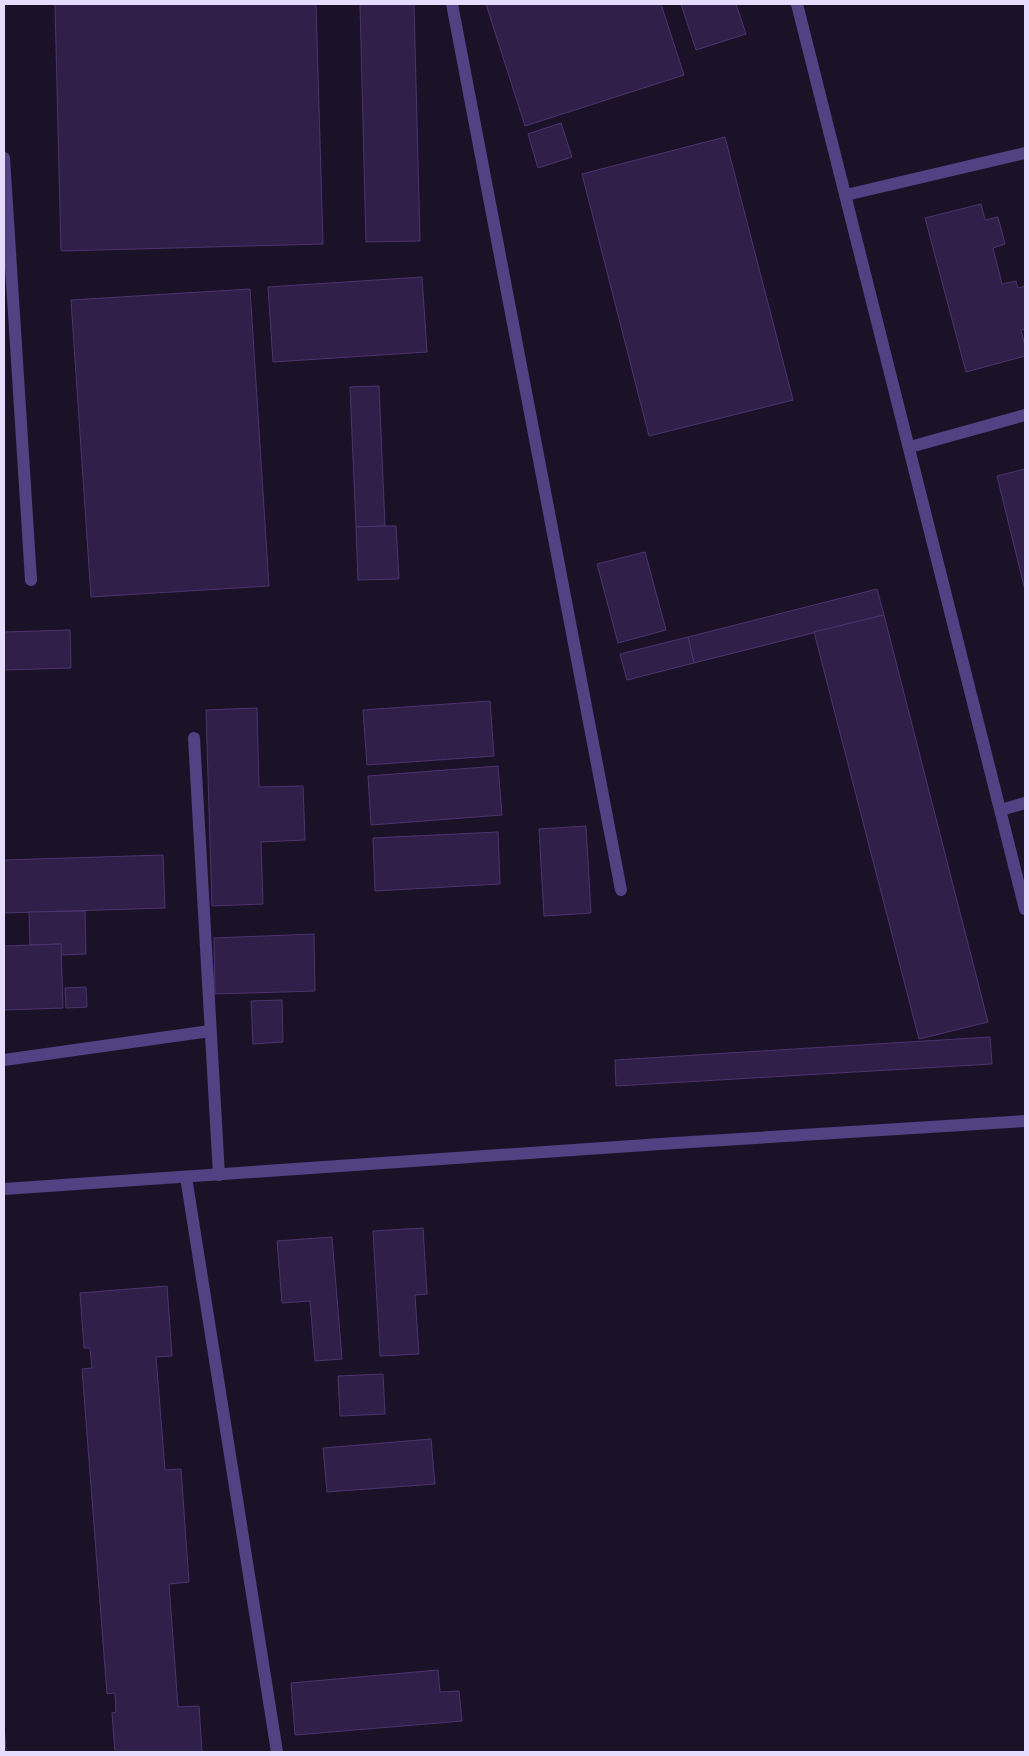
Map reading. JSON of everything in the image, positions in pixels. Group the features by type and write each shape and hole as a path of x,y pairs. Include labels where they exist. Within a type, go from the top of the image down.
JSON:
{"street":[{"path":"452,4 621,890"},
{"path":"798,4 1025,909"},
{"path":"846,195 1025,153"},
{"path":"4,158 32,580"},
{"path":"910,447 1025,415"},
{"path":"194,738 219,1175"},
{"path":"1001,810 1025,803"},
{"path":"4,1060 210,1031"},
{"path":"4,1189 1025,1121"},
{"path":"186,1177 277,1752"}],"building":[{"path":"55,4 316,4 323,244 61,251"},
{"path":"360,4 414,4 420,241 366,242"},
{"path":"486,4 661,4 684,75 525,126"},
{"path":"681,4 736,4 746,34 696,50"},
{"path":"561,123 572,157 538,168 528,134"},
{"path":"725,137 793,400 649,436 582,174"},
{"path":"981,204 985,220 998,217 1005,244 993,248 1002,284 1016,281 1018,288 1025,286 1025,329 1021,330 1025,346 1025,356 966,372 925,218"},
{"path":"422,277 427,352 273,362 268,287"},
{"path":"250,289 269,586 91,597 71,300"},
{"path":"379,386 385,526 356,527 350,387"},
{"path":"1025,469 1025,590 997,476"},
{"path":"396,526 399,579 358,580 356,527"},
{"path":"645,552 666,630 618,643 597,564"},
{"path":"877,589 884,615 694,663 688,637"},
{"path":"884,615 988,1022 919,1039 814,632"},
{"path":"70,630 71,668 4,670 4,632"},
{"path":"688,637 694,663 627,680 620,654"},
{"path":"490,701 494,756 367,765 363,710"},
{"path":"257,708 259,787 303,786 305,840 261,842 263,904 212,906 206,710"},
{"path":"498,766 502,815 371,825 368,776"},
{"path":"586,826 591,913 544,916 539,829"},
{"path":"498,832 500,884 375,891 373,838"},
{"path":"163,855 165,908 4,913 4,860"},
{"path":"85,911 86,954 61,955 61,944 30,945 29,912"},
{"path":"314,934 315,991 215,994 214,938"},
{"path":"61,944 63,1008 4,1010 4,946"},
{"path":"86,987 87,1007 66,1008 65,988"},
{"path":"282,1000 283,1042 253,1044 251,1001"},
{"path":"990,1037 992,1064 616,1086 615,1060"},
{"path":"423,1228 427,1294 415,1295 419,1354 380,1356 373,1231"},
{"path":"332,1237 342,1359 315,1361 310,1301 282,1303 277,1241"},
{"path":"167,1286 172,1356 156,1357 165,1470 181,1469 189,1582 169,1584 178,1707 199,1706 202,1752 115,1752 112,1713 116,1712 115,1693 107,1694 82,1369 92,1368 90,1348 84,1348 80,1293"},
{"path":"383,1374 385,1414 340,1416 338,1376"},
{"path":"431,1439 435,1484 327,1492 323,1448"},
{"path":"438,1670 440,1692 459,1691 462,1721 295,1735 291,1683"},
{"path":"4,1724 6,1752 4,1752"}]}
